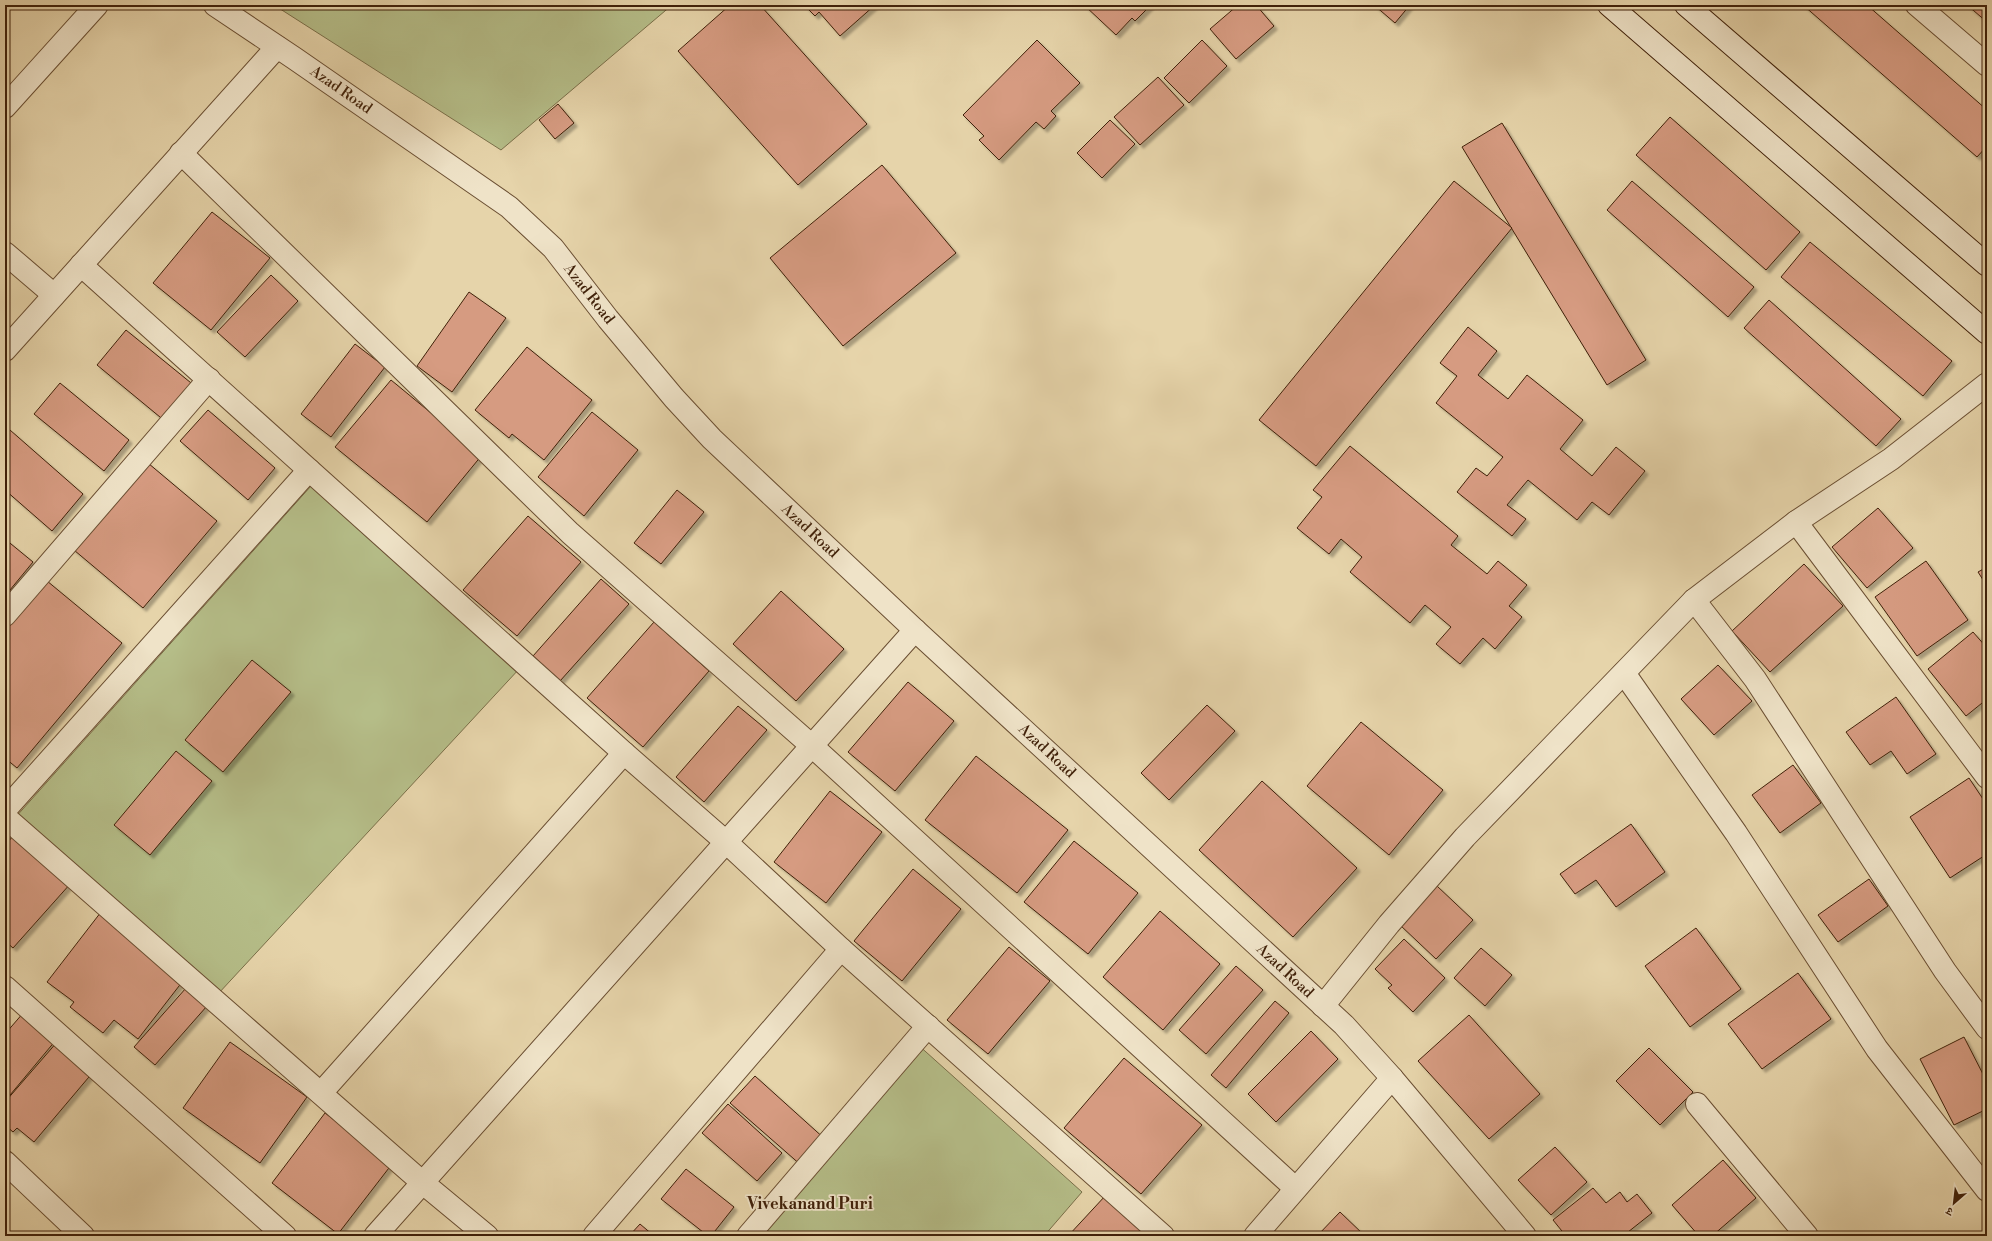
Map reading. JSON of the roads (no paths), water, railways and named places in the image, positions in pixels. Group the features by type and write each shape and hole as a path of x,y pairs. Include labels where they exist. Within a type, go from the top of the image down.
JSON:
{"street":[{"path":"5,107 97,5"},
{"name":"Azad Road","path":"215,5 277,46 509,207 533,228 553,248 608,319 674,398 712,439 915,630 1344,1025 1392,1078 1525,1236"},
{"path":"1608,5 1987,333"},
{"path":"1686,5 1987,265"},
{"path":"1917,5 1987,65"},
{"path":"5,350 277,46"},
{"path":"181,153 570,533 812,746 1295,1188"},
{"path":"5,253 54,295"},
{"path":"81,265 624,753 726,842 841,949 1163,1236"},
{"path":"5,615 209,379"},
{"path":"1323,1006 1389,924 1465,837 1694,600 1796,522 1891,459 1987,384"},
{"path":"5,810 309,470"},
{"path":"1796,522 1987,777"},
{"path":"1694,600 1756,679 1945,971 1987,1028"},
{"path":"375,1236 915,630"},
{"path":"1624,673 1736,833 1878,1049 1987,1190"},
{"path":"321,1093 624,753"},
{"path":"5,817 423,1183 487,1236"},
{"path":"594,1236 841,949"},
{"path":"5,987 285,1236"},
{"path":"748,1236 928,1026"},
{"path":"1255,1236 1295,1188 1392,1078"},
{"path":"1697,1104 1807,1236"},
{"path":"5,1162 83,1236"}],"district":[{"name":"Vivekanand Puri","path":"810,1204"}]}
